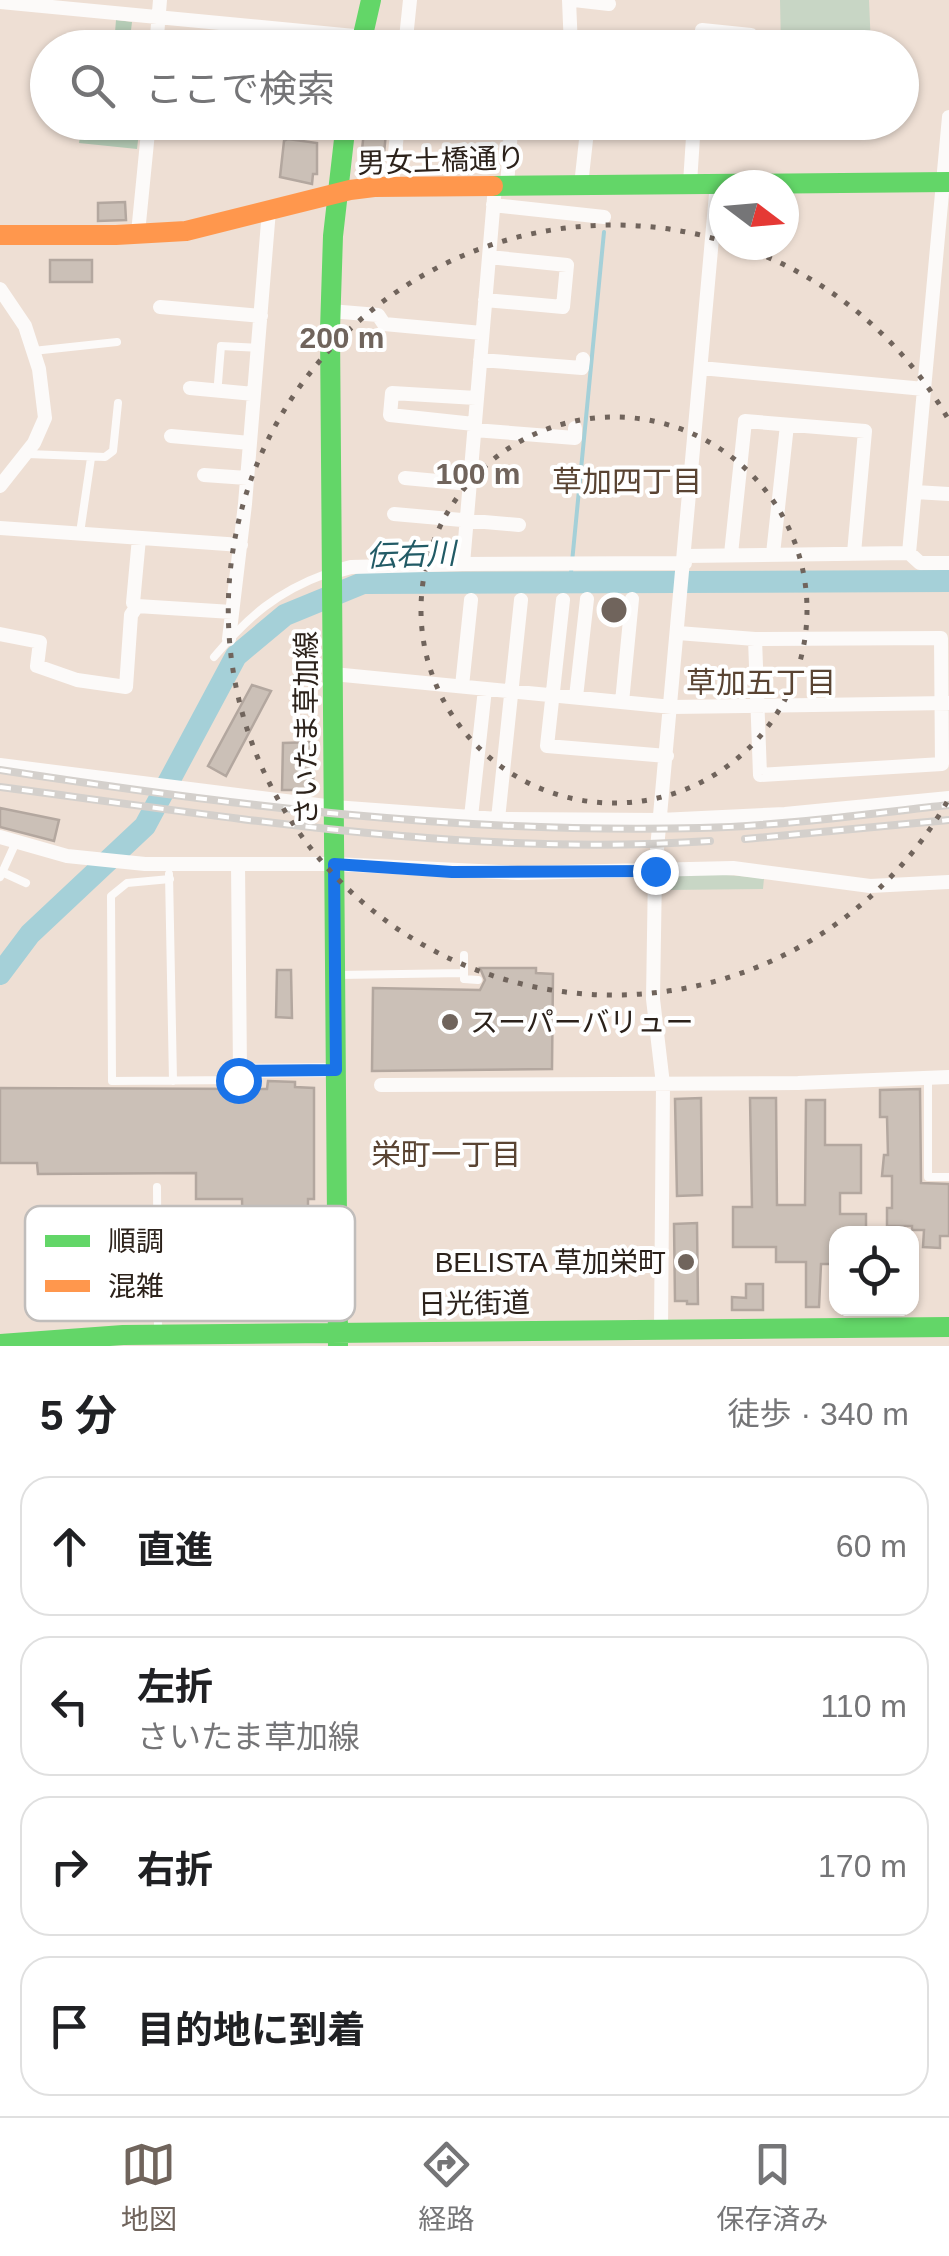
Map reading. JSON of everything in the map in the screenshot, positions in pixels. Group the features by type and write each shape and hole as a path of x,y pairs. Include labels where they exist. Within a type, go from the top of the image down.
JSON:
{"main road":[{"path":"364,30 370,0"},
{"name":"さいたま草加線","path":"337,1206 330,312 344,140"},
{"name":"男女土橋通り","path":"799,183 946,182"},
{"name":"男女土橋通り","path":"0,235 187,231 337,191 392,186 498,192 581,184 709,183"},
{"name":"日光街道","path":"9,1344 79,1336 338,1340 661,1330 949,1328"}],"street":[{"path":"158,30 160,0"},
{"path":"407,30 410,0"},
{"path":"571,30 572,0 609,4"},
{"path":"0,2 260,30"},
{"path":"910,552 949,118"},
{"path":"138,232 147,140"},
{"path":"392,186 396,140"},
{"path":"462,564 488,257 509,140"},
{"path":"581,184 586,140"},
{"path":"690,183 693,140"},
{"path":"498,192 604,217"},
{"path":"229,639 262,316 268,210"},
{"path":"485,300 563,307 567,266 488,257"},
{"path":"661,1330 663,1084 652,999 655,871 710,260"},
{"path":"0,290 25,326 39,369 45,418 26,454 0,486"},
{"path":"160,306 262,316"},
{"path":"330,312 378,314 384,324 482,333"},
{"path":"480,360 582,368 583,359"},
{"path":"701,368 924,390"},
{"path":"190,388 254,394"},
{"path":"476,398 392,393 390,415 575,438 576,428"},
{"path":"732,554 745,422 865,431 854,553"},
{"path":"774,554 787,424"},
{"path":"171,436 250,442"},
{"path":"204,474 247,478"},
{"path":"405,478 470,484"},
{"path":"915,492 949,494"},
{"path":"394,514 519,525"},
{"path":"0,528 241,545"},
{"path":"140,538 133,603 136,606 232,612"},
{"path":"332,572 351,567 685,562 732,554 910,552 920,562 949,563"},
{"path":"622,702 632,598"},
{"path":"576,698 587,599"},
{"path":"462,686 471,600"},
{"path":"498,818 521,600"},
{"path":"563,600 546,746 667,756"},
{"path":"0,634 40,642 37,666 77,680 126,687 131,615 136,606"},
{"path":"678,633 755,638 940,638 946,703 942,764 760,775 755,638"},
{"path":"333,674 672,707 946,703"},
{"path":"471,817 485,689"},
{"path":"0,764 334,807 498,818 660,820 784,814 949,798"},
{"path":"0,837 91,859 169,872 238,864 334,864 452,872 733,868 870,886 949,882"},
{"path":"238,864 240,1071 336,1070"},
{"path":"381,1085 798,1083 949,1077"}],"lane":[{"path":"33,351 116,342"},
{"path":"218,384 221,346 259,348"},
{"path":"26,454 105,457 113,451 118,403"},
{"path":"80,532 91,458"},
{"path":"214,657 264,604 332,572"},
{"path":"16,842 1,874 26,883"},
{"path":"173,1081 169,872 127,883 111,896 112,1081 173,1081 238,1080 240,1071"},
{"path":"464,955 464,979 478,980"},
{"path":"335,975 464,973"},
{"path":"928,1077 928,1177 949,1177"},
{"path":"157,1187 157,1206"},
{"path":"158,1321 158,1335"}],"green space":[{"path":"780,0 869,0 870,30 781,30"},
{"path":"116,20 132,22 131,30 115,30"},
{"path":"79,140 138,140 137,149 79,143"},
{"path":"678,875 764,878 763,889 665,890"}],"building":[{"path":"363,140 385,140 383,164 361,159"},
{"path":"284,141 317,143 317,174 313,174 312,184 280,177"},
{"path":"125,202 126,220 98,221 98,203"},
{"path":"50,260 92,260 92,282 50,282"},
{"path":"252,685 271,691 226,776 208,766"},
{"path":"314,742 313,790 282,790 283,743"},
{"path":"0,808 59,820 54,841 0,827"},
{"path":"480,968 536,968 536,973 553,974 552,1069 372,1071 373,988 480,990 485,980"},
{"path":"277,970 291,970 292,1018 276,1017"},
{"path":"268,1081 295,1082 295,1087 314,1088 314,1199 308,1199 308,1206 242,1206 242,1199 196,1199 196,1173 38,1174 37,1163 0,1163 0,1088 267,1089"},
{"path":"920,1089 921,1183 949,1184 949,1236 940,1236 940,1248 923,1247 924,1230 919,1230 919,1226 887,1226 887,1208 892,1208 892,1176 882,1176 884,1155 888,1155 887,1117 880,1117 880,1090"},
{"path":"701,1098 702,1195 677,1196 675,1099"},
{"path":"750,1098 776,1098 777,1205 805,1205 806,1100 825,1100 825,1145 861,1145 861,1193 840,1193 840,1214 866,1214 866,1226 829,1226 829,1264 821,1264 819,1307 806,1307 806,1262 776,1262 776,1247 733,1247 733,1207 752,1207"},
{"name":"BELISTA 草加栄町","path":"697,1223 698,1304 687,1304 675,1301 674,1224"},
{"path":"746,1284 763,1284 763,1310 732,1310 732,1297 746,1298"}],"waterway":[{"path":"570,583 604,232"},
{"name":"伝右川","path":"0,974 30,934 145,826 236,656 285,615 363,583 949,581"}],"railway":[{"path":"0,770 261,806 524,827 731,827 949,805"},
{"path":"0,787 265,822 443,839 621,845 710,841"},
{"path":"745,839 949,820"}],"traffic: fast":[{"path":"364,30 371,0"},
{"path":"337,1206 330,330 333,236 344,140"},
{"path":"493,186 949,182"},
{"path":"338,1321 338,1346"},
{"path":"0,1344 123,1335 949,1327"}],"traffic: slow":[{"path":"0,235 186,231 350,190 493,186"}],"place":[{"name":"スーパーバリュー","path":"450,1022"},
{"name":"BELISTA 草加栄町","path":"686,1262"}],"district":[{"name":"草加四丁目","path":"627,482"},
{"name":"草加五丁目","path":"761,683"},
{"name":"栄町一丁目","path":"446,1155"}],"route":[{"path":"238,1080 240,1071 336,1070 334,864 452,872 655,871"}]}
